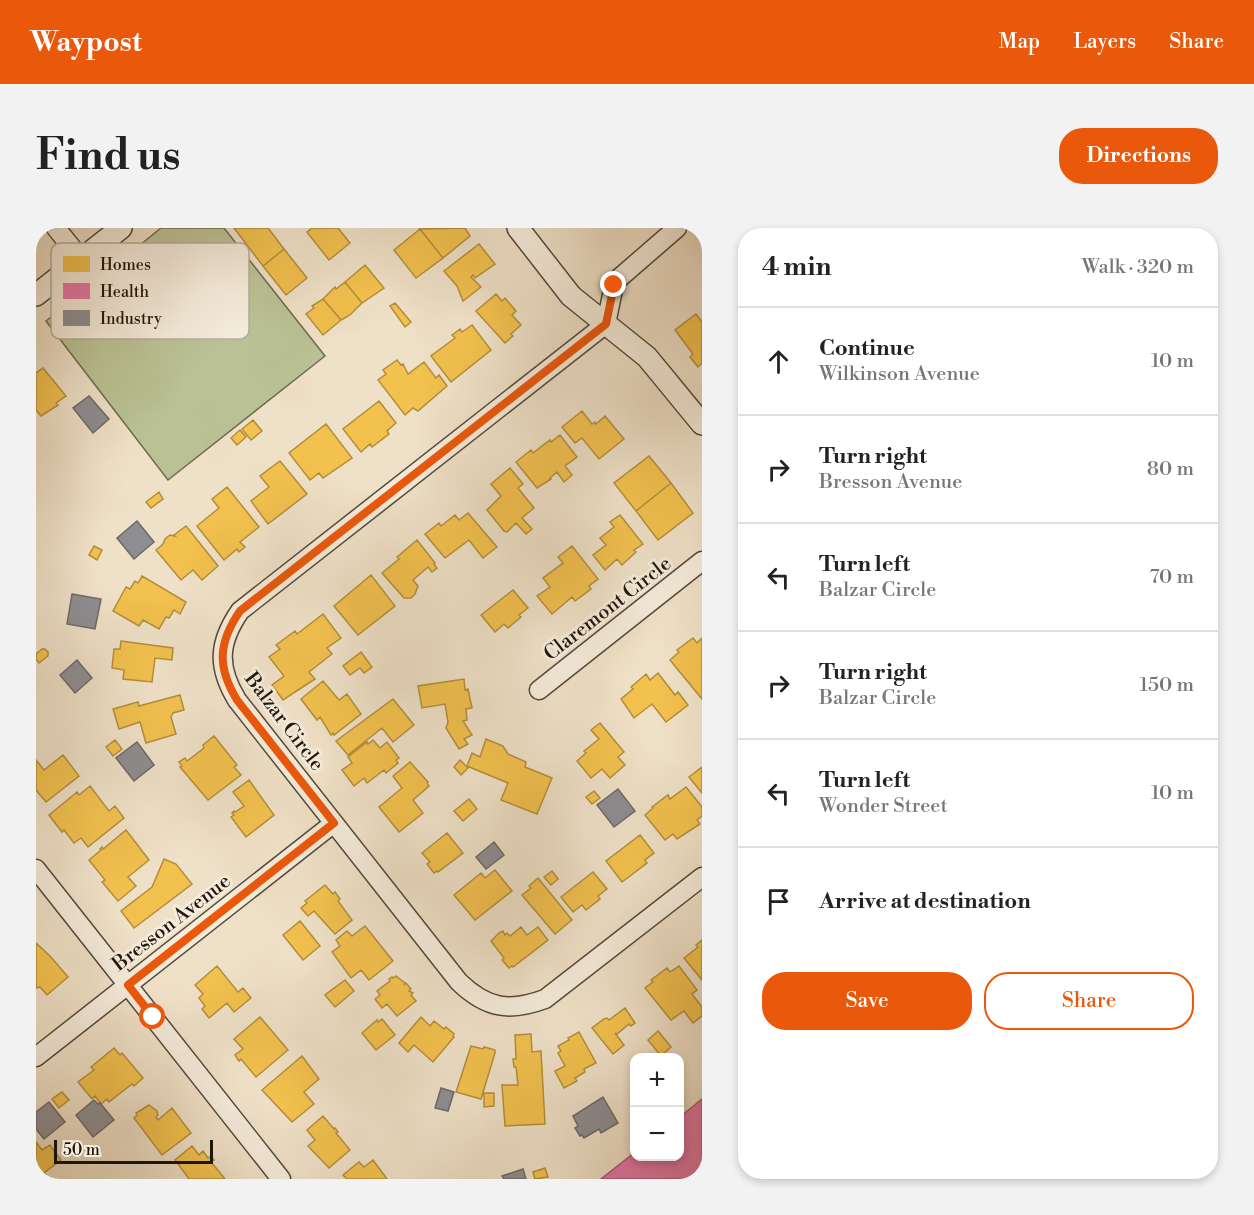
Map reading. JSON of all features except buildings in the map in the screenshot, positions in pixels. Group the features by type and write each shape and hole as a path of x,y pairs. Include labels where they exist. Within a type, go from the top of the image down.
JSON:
{"street":[{"path":"56,228 68,243"},
{"path":"102,243 121,228"},
{"path":"518,228 571,296 647,357 702,424"},
{"path":"606,324 617,280 677,228"},
{"path":"36,296 51,284"},
{"name":"Balzar Circle","path":"606,324 240,611 229,627 223,645 222,664 227,683 237,700 459,982 488,1004 507,1007 526,1006 545,999 702,877"},
{"name":"Claremont Circle","path":"539,690 702,561"},
{"name":"Bresson Avenue","path":"36,1057 334,823"},
{"path":"36,868 281,1179"}],"green space":[{"path":"161,228 224,228 236,243 142,243"},
{"path":"249,260 325,356 168,480 60,339 249,339"},
{"path":"51,317 51,328 46,321"}],"route":[{"path":"153,1017 128,985 334,823 237,700 227,683 222,664 223,645 229,627 240,611 606,324 614,285"}]}
